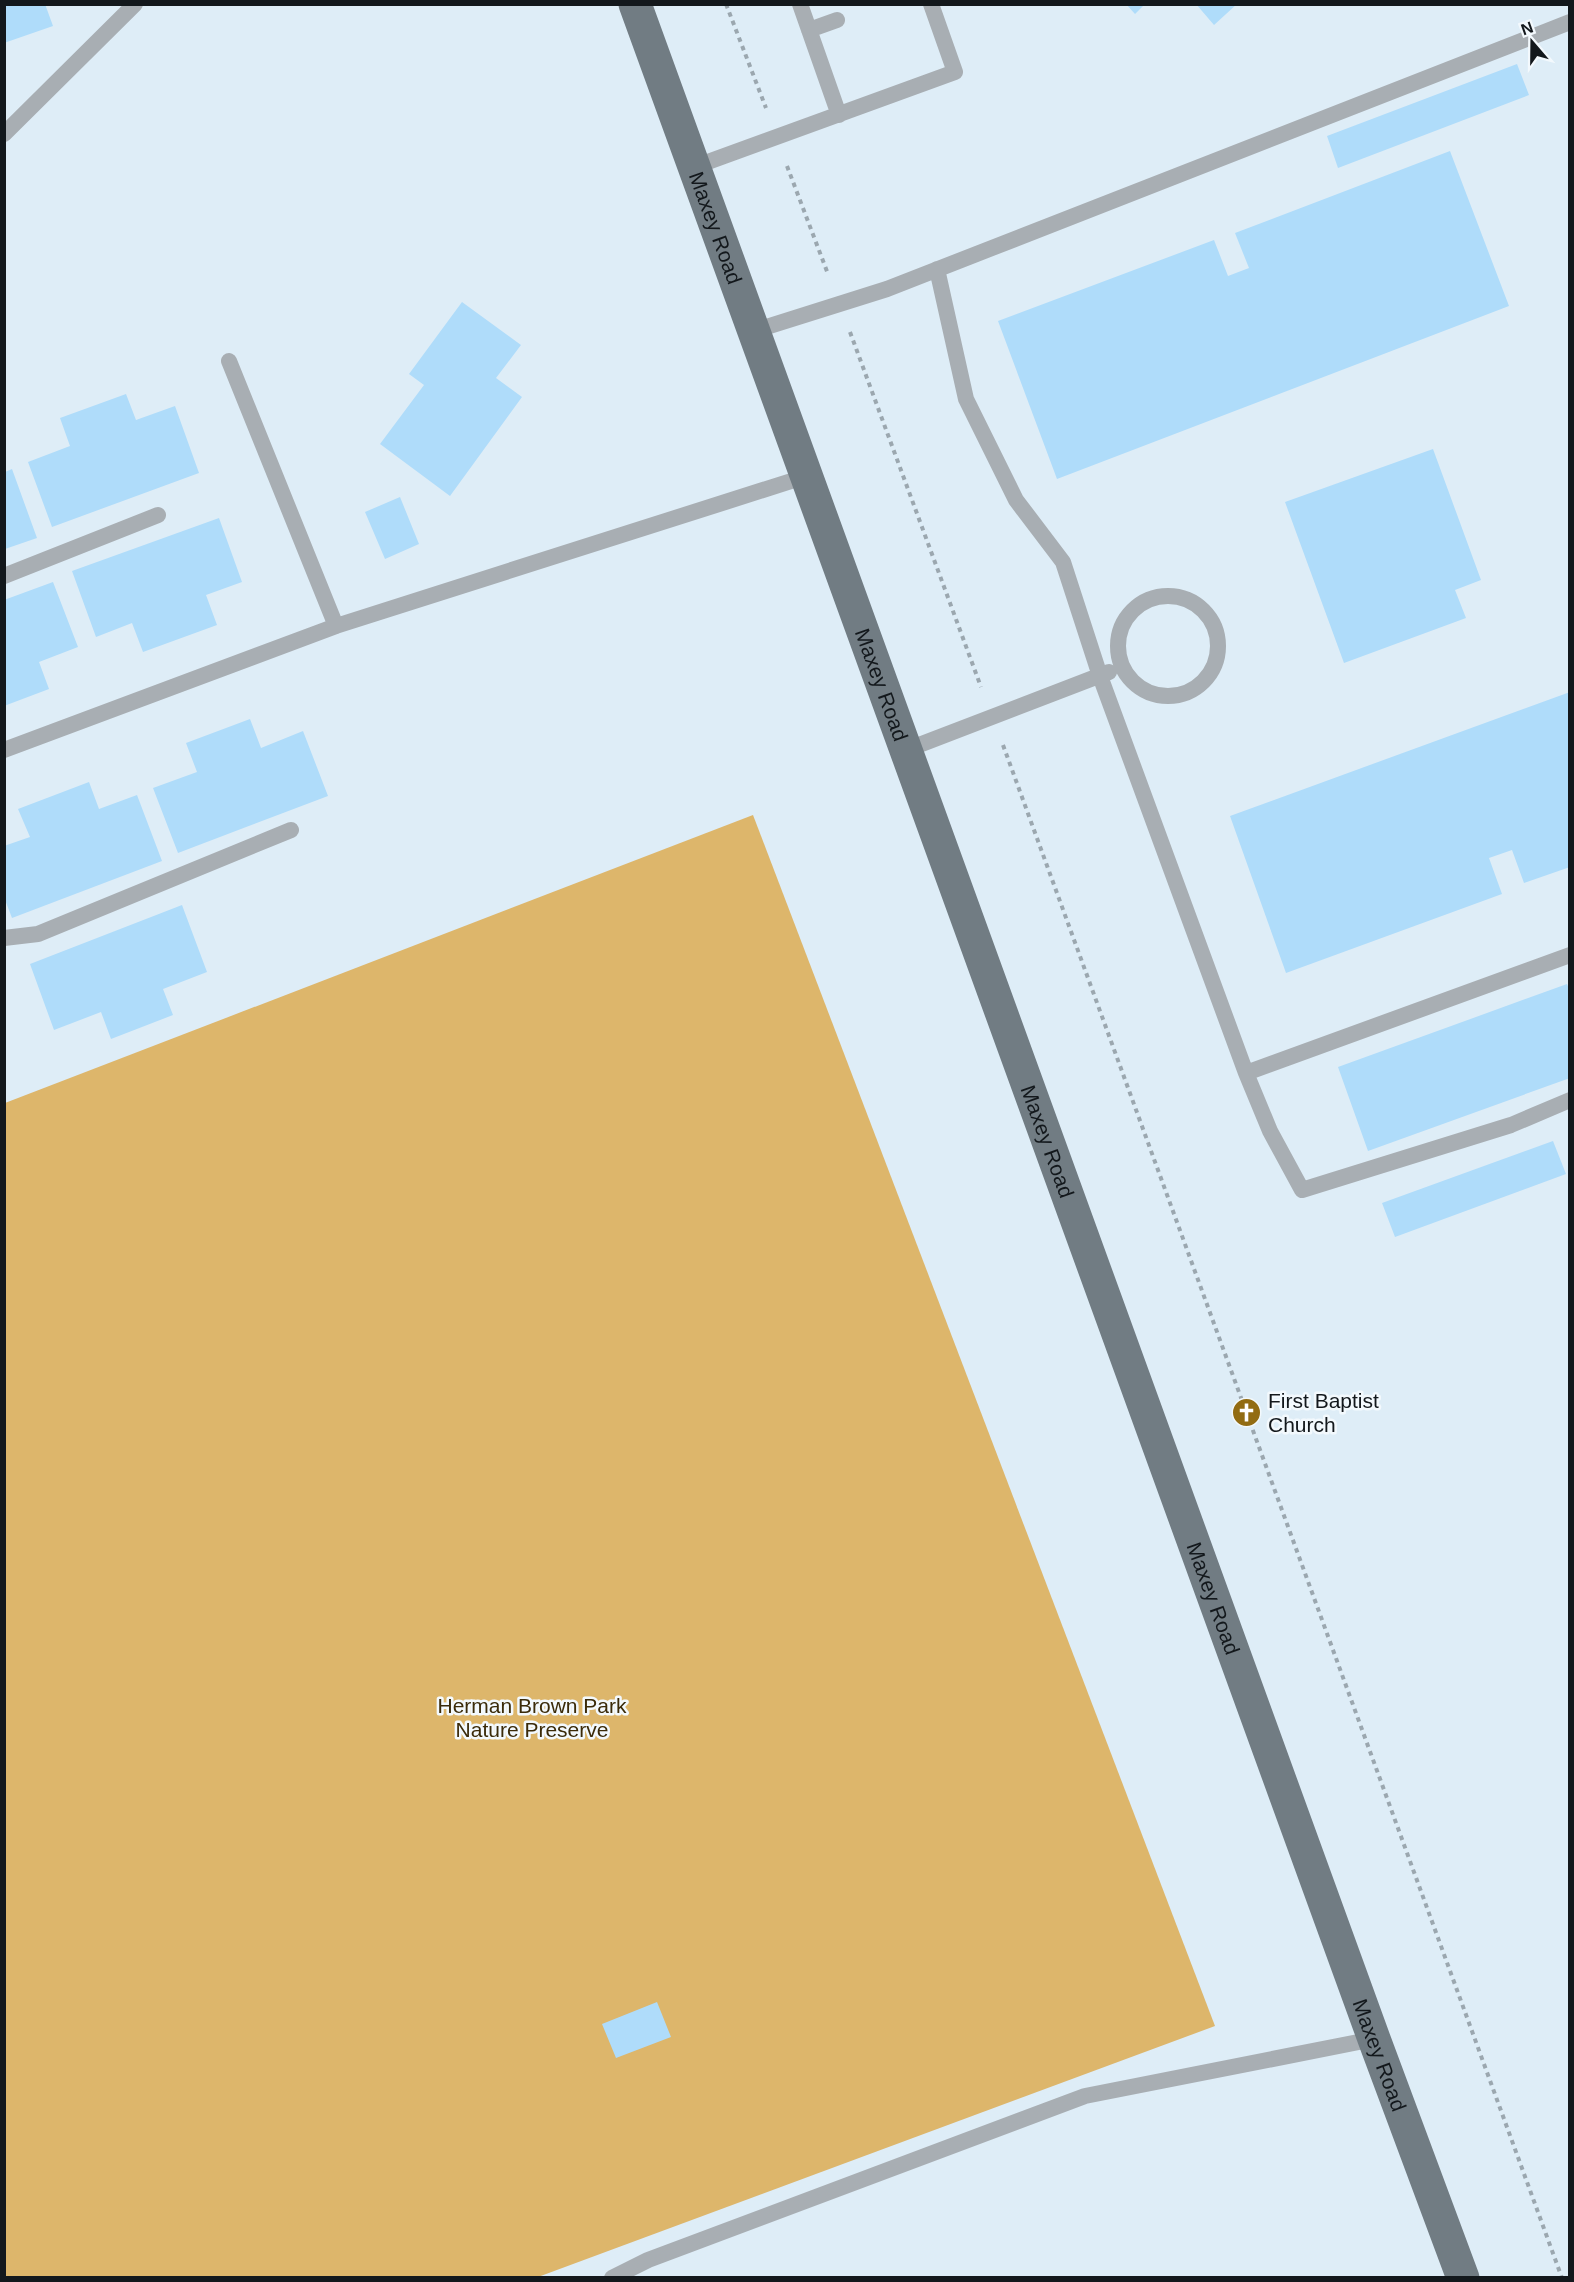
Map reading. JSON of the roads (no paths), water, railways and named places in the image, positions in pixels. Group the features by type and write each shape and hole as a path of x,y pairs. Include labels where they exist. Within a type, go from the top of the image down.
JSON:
{"main road":[{"name":"Maxey Road","path":"635,4 1374,2039 1463,2277"}],"lane":[{"path":"4,134 135,4"},
{"path":"800,4 839,115"},
{"path":"694,167 955,72 931,4"},
{"path":"809,30 837,20"},
{"path":"754,331 887,289 1569,22"},
{"path":"937,269 966,399 1016,500 1063,562 1100,676 1246,1073 1270,1131 1302,1190 1511,1125 1569,1100"},
{"path":"229,361 336,626"},
{"path":"4,750 336,626 807,476"},
{"path":"4,576 158,515"},
{"path":"1170,595 1187,598 1201,607 1212,620 1218,636 1218,652 1214,668 1204,681 1191,690 1176,696 1159,696 1144,691 1131,680 1122,667 1118,651 1119,633 1126,618 1137,606 1153,598 1170,595"},
{"path":"906,750 1122,667"},
{"path":"4,938 38,934 291,830"},
{"path":"1246,1073 1569,955"},
{"path":"612,2277 648,2260 1085,2096 1374,2039"}],"place":[{"name":"First Baptist Church","path":"1247,1412"}],"park label":[{"name":"Herman Brown Park Nature Preserve","path":"532,1717"}]}
